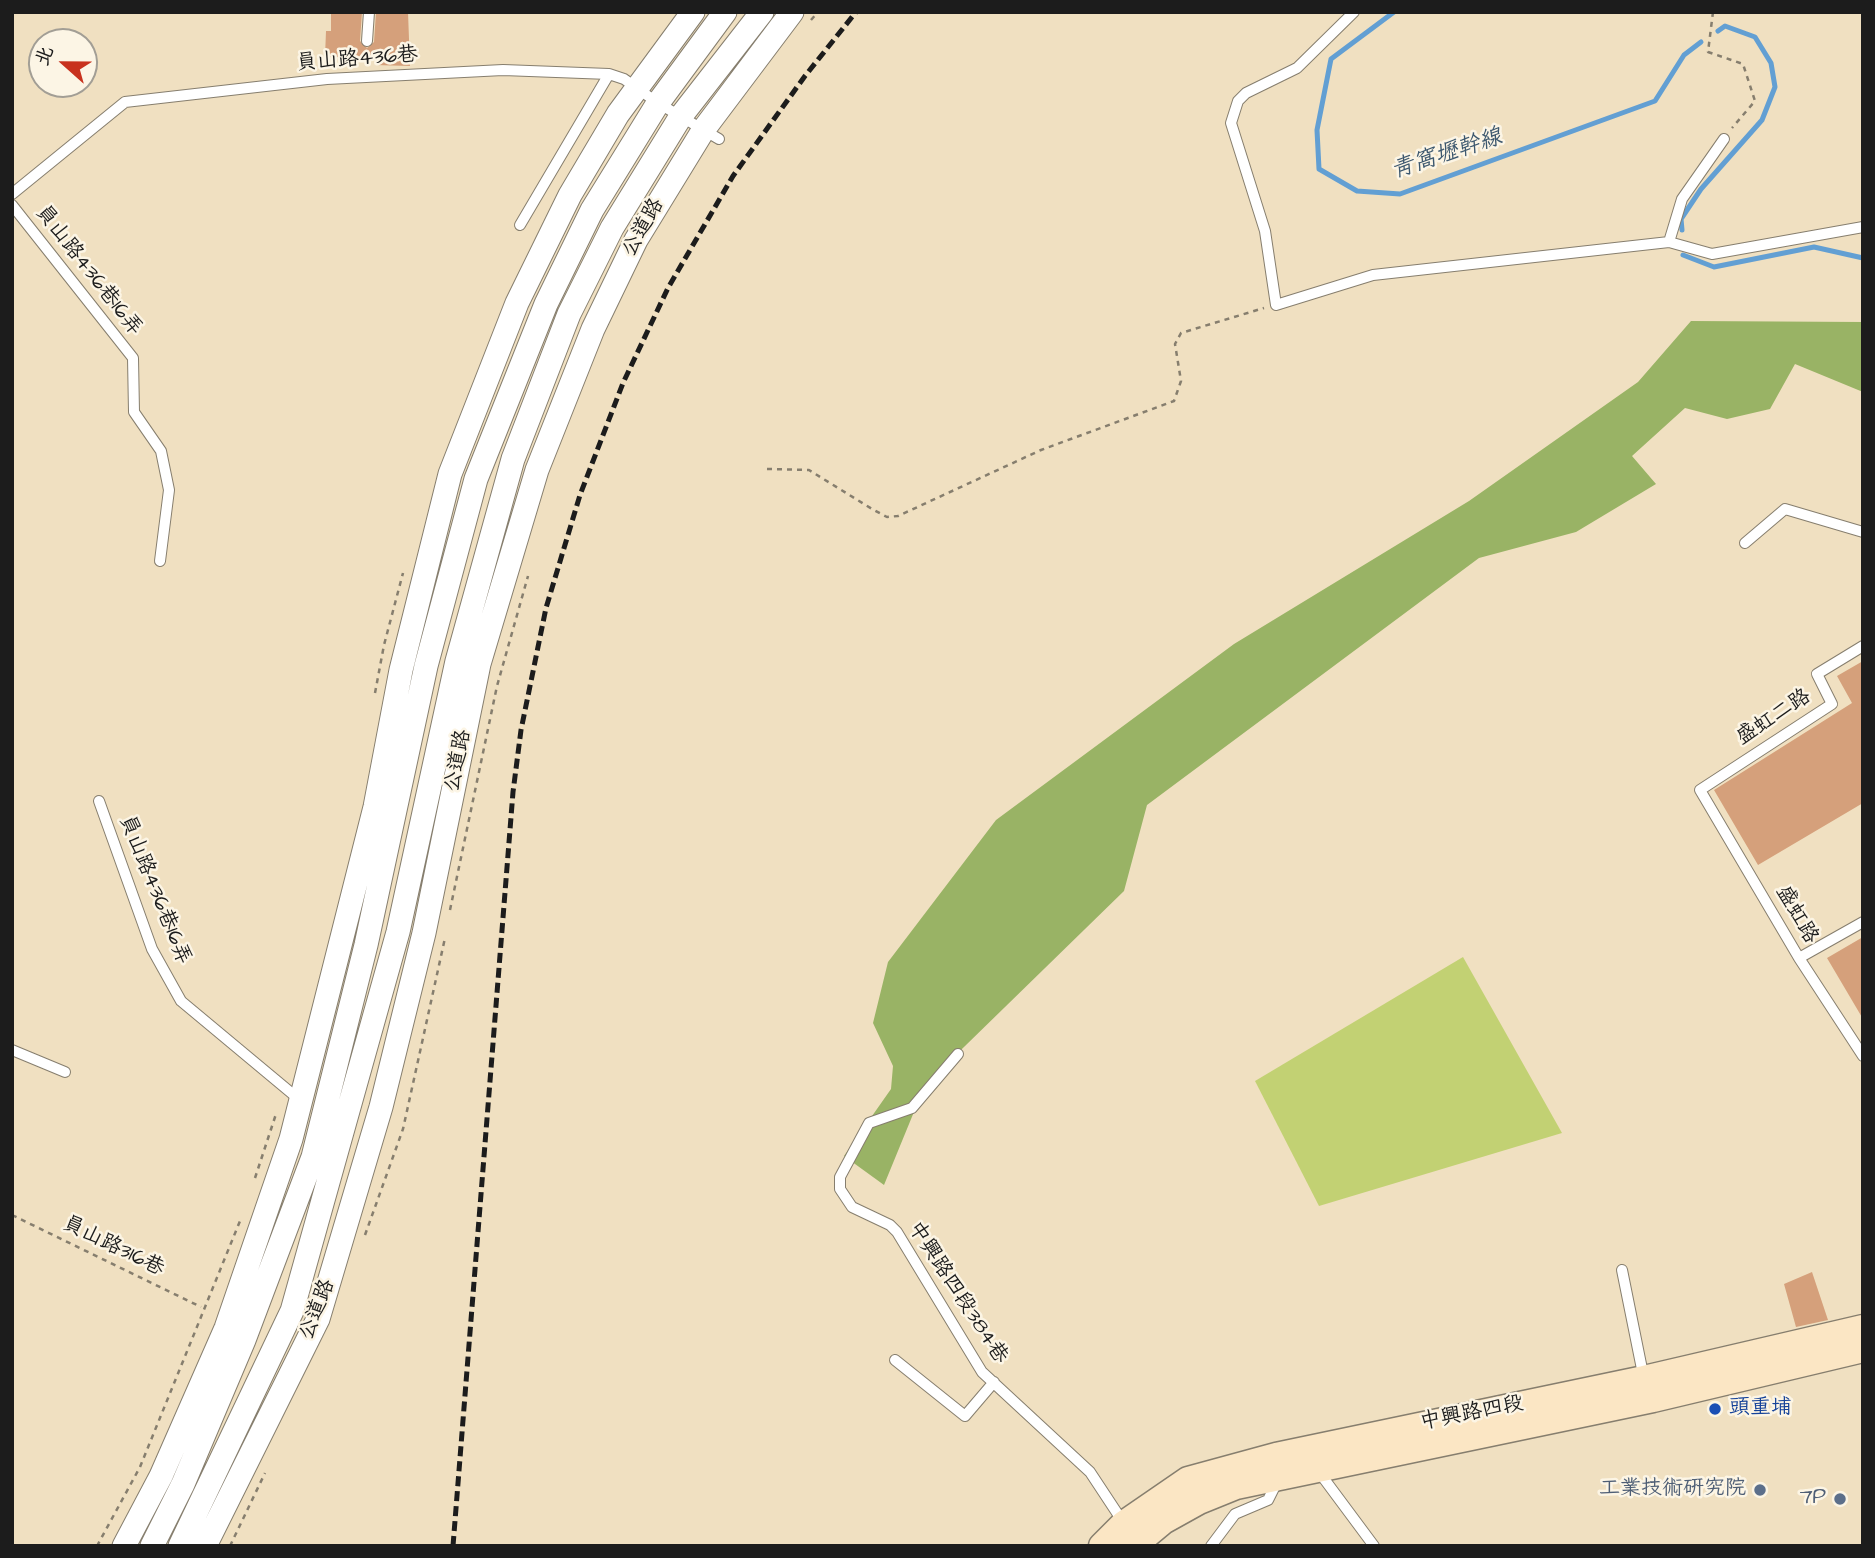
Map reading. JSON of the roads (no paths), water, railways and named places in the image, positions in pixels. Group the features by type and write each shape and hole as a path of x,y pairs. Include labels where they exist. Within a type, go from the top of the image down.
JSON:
{"main road":[{"name":"中興路四段","path":"1649,1389 1863,1328"},
{"name":"中興路四段","path":"1102,1546 1133,1539 1188,1480 1293,1463 1649,1389 1863,1349"}],"street":[{"path":"124,1546 235,1334 260,1267 375,807 401,670 450,474 517,303 570,195 638,87 693,12"},
{"path":"152,1546 183,1485 260,1267 313,1157 369,932 426,666 476,479 546,304 592,210 658,103 725,12"},
{"name":"公道路","path":"180,1546 292,1311 395,944 457,661 513,459 569,314 612,228 681,117 762,12"},
{"name":"公道路","path":"205,1546 318,1320 381,1107 424,933 479,664 537,470 593,329 636,240 801,17"}],"lane":[{"path":"367,41 369,12"},
{"path":"1354,12 1297,68 1246,93 1238,101 1231,123 1265,231 1276,305 1373,275 1669,242 1712,254 1863,226"},
{"name":"員山路436巷","path":"12,194 125,102 327,79 503,70 609,74 638,87 658,103 712,134"},
{"path":"520,225 609,74"},
{"path":"1669,242 1682,199 1724,139"},
{"name":"員山路436巷16弄","path":"12,205 133,358 134,412 161,451 169,490 160,561"},
{"path":"1745,543 1785,509 1863,532"},
{"name":"盛虹二路","path":"1700,790 1832,704 1816,674 1863,646"},
{"name":"盛虹路","path":"1700,790 1799,958 1863,1056"},
{"name":"員山路436巷16弄","path":"99,801 152,949 181,1001 302,1101"},
{"path":"1799,958 1863,922"},
{"path":"12,1050 65,1072"},
{"name":"中興路四段384巷","path":"958,1054 912,1108 869,1123 840,1177 840,1189 852,1207 890,1225 897,1232 982,1372 1090,1472 1133,1539"},
{"path":"1622,1270 1649,1389"},
{"name":"中興路四段384巷","path":"895,1360 965,1416 994,1382"},
{"path":"1211,1546 1235,1514 1268,1500 1293,1463 1374,1546"}],"waterway":[{"name":"青窩壢幹線","path":"1394,12 1331,59 1317,130 1319,169 1357,191 1400,194 1655,101 1684,55 1701,42"},
{"name":"青窩壢幹線","path":"1682,230 1681,219 1701,189 1762,120 1775,87 1771,63 1755,37 1725,26 1718,31"},
{"name":"青窩壢幹線","path":"1683,255 1714,267 1814,247 1863,258"}],"railway":[{"path":"453,1546 513,792 521,730 546,608 580,495 623,383 668,288 733,176 805,76 856,12"}],"place":[{"name":"頭重埔","path":"1715,1409"},
{"name":"工業技術研究院","path":"1760,1490"},
{"name":"7P","path":"1840,1499"}]}
